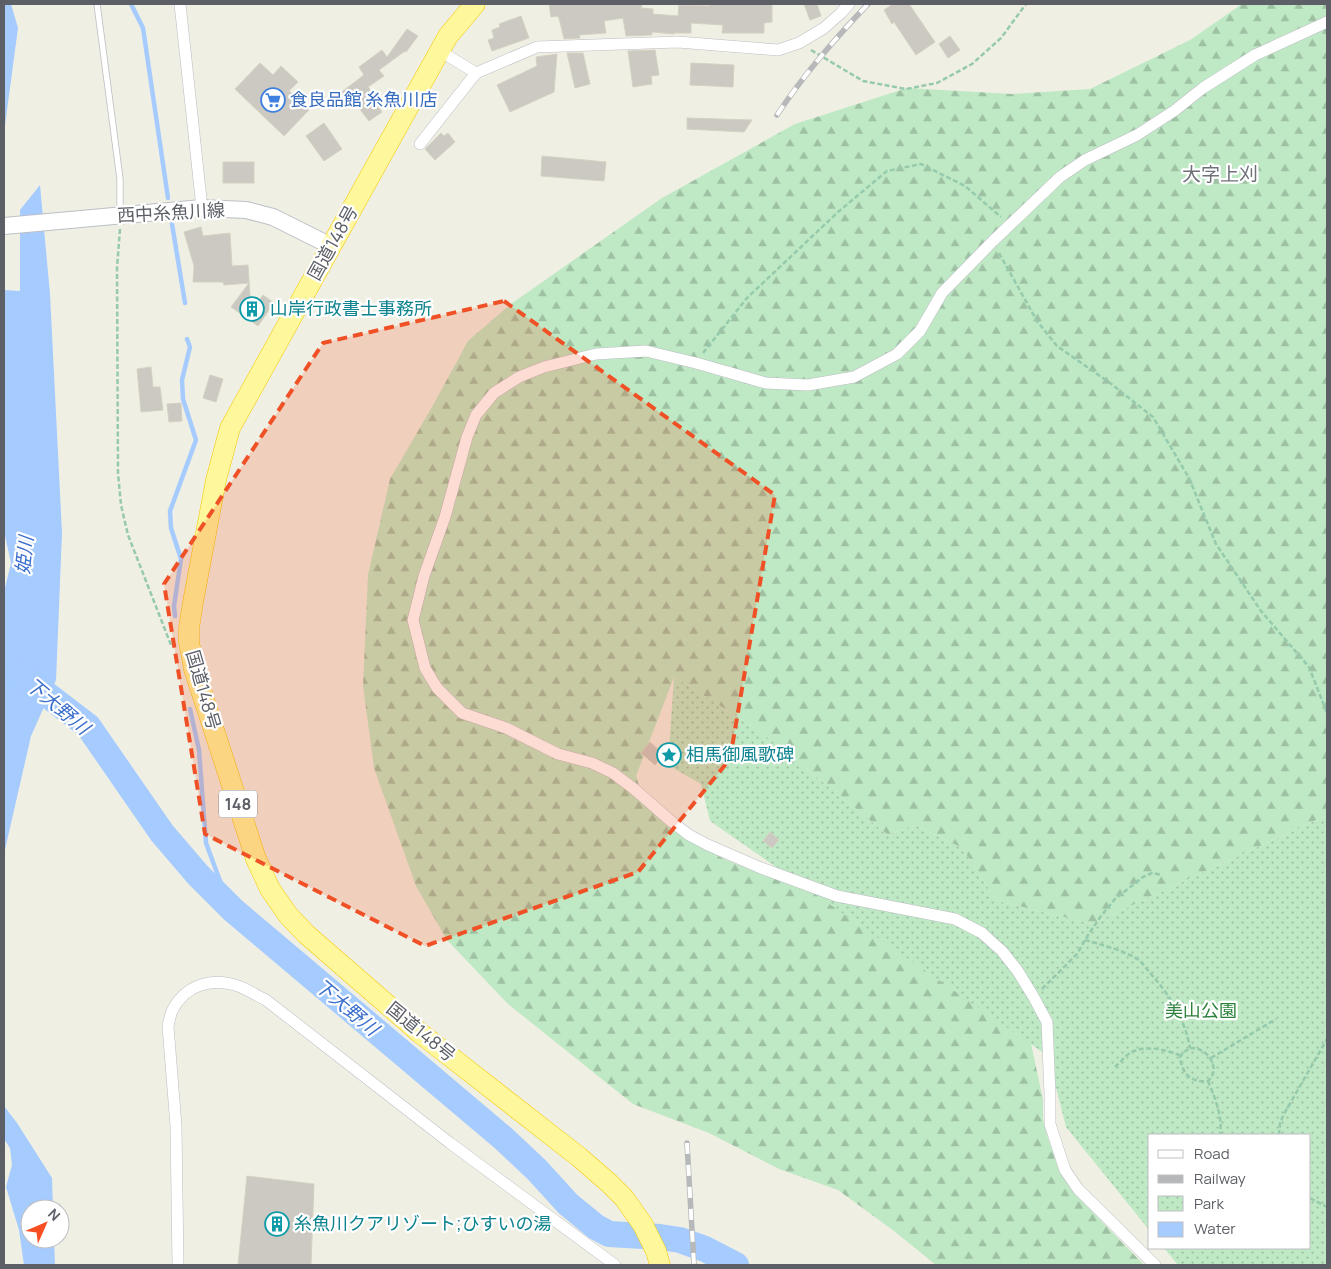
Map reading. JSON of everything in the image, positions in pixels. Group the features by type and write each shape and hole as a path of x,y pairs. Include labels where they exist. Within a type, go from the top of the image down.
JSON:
{"highway":[{"name":"国道148号","path":"475,4 448,36 230,428 216,480 193,602 189,628 190,654 256,859 270,889 288,915 306,934 420,1033 610,1183 624,1198 643,1225 658,1258"}],"main road":[{"name":"西中糸魚川線","path":"4,226 202,208 246,210 273,217 331,246"}],"street":[{"path":"180,4 202,208"},
{"path":"420,144 476,73 537,47 678,42 778,50 799,43 824,28 849,4"},
{"path":"1154,1265 1078,1190 1065,1170 1050,1124 1047,1022 1017,970 1002,951 982,934 955,919 837,896 769,871 708,845 689,835 672,822 614,773 592,763 558,754 506,728 462,713 437,688 424,668 413,620 424,576 445,517 467,437 476,415 494,393 519,377 544,367 596,354 646,351 696,362 766,383 808,385 854,377 897,354 920,331 942,294 1010,224 1060,177 1085,160 1137,135 1174,111 1203,88 1255,55 1327,22"},
{"path":"440,51 476,73"},
{"path":"178,1265 176,1126 168,1026 172,1012 181,997 192,989 206,983 222,982 239,986 266,1000 450,1143 615,1265"}],"lane":[{"path":"97,4 120,179 117,216"}],"path":[{"path":"799,43 863,81 906,89 937,83 972,64 1001,38 1026,4"},
{"path":"696,362 747,298 838,212 887,170 921,164 965,186 1010,224"},
{"path":"117,216 121,228 117,268 118,473 121,505 128,535 172,646"},
{"path":"993,241 1037,321 1057,346 1110,383 1153,417 1190,478 1216,544 1261,612 1309,667 1327,713"},
{"path":"1033,996 1046,987 1077,954 1096,922 1115,899 1152,873 1162,875"},
{"path":"1085,940 1140,961 1174,1006 1188,1037 1190,1048"},
{"path":"1210,1058 1276,1019"},
{"path":"1279,1134 1280,1123 1284,1114 1327,1039"},
{"path":"1190,1048 1198,1049 1210,1058 1214,1072 1212,1078 1208,1081 1198,1081 1190,1078 1184,1072 1180,1058 1190,1048"},
{"path":"1115,1067 1129,1054 1148,1049 1165,1050 1182,1056"},
{"path":"1208,1081 1217,1103 1220,1134"},
{"path":"1311,1199 1327,1207"}],"highlighted area":[{"path":"504,301 775,495 730,759 638,872 425,946 205,834 164,584 323,343"}],"green space":[{"path":"1242,4 1327,4 1327,815 1092,924 997,901 962,848 915,825 888,835 757,729 674,677 636,776 645,803 678,833 724,859 759,873 916,918 1028,1029 1043,1100 1043,1119 1058,1168 1075,1194 1144,1265 936,1265 838,1190 779,1169 709,1133 633,1104 508,1004 447,940 416,886 374,768 363,686 368,575 390,479 468,341 511,304 662,198 795,124 907,88 1012,94 1090,89 1190,40"},
{"name":"美山公園","path":"674,677 757,729 888,835 915,825 962,848 997,901 1092,924 1327,815 1327,1265 1178,1265 1165,1249 1311,1249 1311,1134 1148,1134 1148,1229 1066,1127 1048,1056 710,821 701,784 668,765"}],"water":[{"path":"4,4 11,4 18,28 4,133"},
{"name":"姫川","path":"40,185 50,294 62,533 56,680 31,736 4,854 4,592 11,563 4,531 4,290 20,291 20,210"},
{"path":"4,1106 52,1178 53,1199 20,1199 20,1237 6,1187 12,1165 10,1148 4,1139"},
{"path":"22,1249 54,1249 55,1265 24,1265"}],"building":[{"path":"549,4 642,4 641,8 653,9 653,14 678,16 679,5 772,4 772,22 764,23 764,33 722,33 723,25 691,23 691,33 652,32 652,35 626,36 623,18 604,21 606,33 579,35 580,38 564,39 559,18 558,16 551,17"},
{"path":"804,4 817,4 821,16 810,20"},
{"path":"893,4 909,4 935,42 916,55 894,22 892,24 884,10"},
{"path":"521,16 529,38 492,51 488,40 494,38 492,30 500,27 499,24"},
{"path":"407,29 418,36 406,52 379,70 384,76 368,87 372,92 369,94 382,112 369,121 355,103 349,107 339,94 364,75 359,67 382,50 387,57"},
{"path":"950,36 960,50 948,58 939,44"},
{"path":"655,50 659,75 651,76 652,84 633,87 628,51"},
{"path":"567,53 583,53 590,84 575,88"},
{"path":"557,54 554,92 510,112 497,85 537,66 536,57"},
{"name":"食良品館 糸魚川店","path":"260,63 273,75 281,66 298,82 289,91 309,110 284,136 235,89"},
{"path":"691,63 734,65 733,87 690,85"},
{"path":"687,118 752,120 744,132 687,129"},
{"path":"324,123 342,149 324,161 306,136"},
{"path":"441,133 444,136 448,133 455,142 435,160 425,149"},
{"path":"542,156 606,162 604,181 541,176"},
{"path":"223,162 254,162 254,183 223,183"},
{"path":"201,227 203,236 230,233 232,266 248,265 251,311 263,295 274,303 258,326 231,307 249,283 224,285 223,282 193,282 194,266 184,232"},
{"path":"151,367 153,387 160,387 163,410 141,412 137,369"},
{"path":"210,375 223,379 216,402 203,398"},
{"path":"181,403 182,421 169,422 167,404"},
{"path":"650,742 664,755 655,765 641,753"},
{"path":"770,832 779,840 772,848 763,841"},
{"name":"糸魚川クアリゾート;ひすいの湯","path":"247,1176 314,1184 311,1265 238,1265"}],"waterway":[{"path":"131,4 143,28 168,198"},
{"path":"172,224 185,303"},
{"path":"175,616 174,606 181,559 171,528 170,511 196,440 183,399 182,380 190,347 187,339"},
{"name":"下大野川","path":"20,674 88,726 162,833 198,875 233,910 503,1138 537,1170 568,1204 596,1227 609,1234 680,1240 705,1249 736,1265"},
{"path":"190,709 199,750 206,843 230,908"}],"railway":[{"path":"777,115 820,57 868,4"},
{"path":"687,1143 694,1265"}],"place":[{"name":"食良品館 糸魚川店","path":"273,100"},
{"name":"山岸行政書士事務所","path":"252,309"},
{"name":"相馬御風歌碑","path":"669,755"},
{"name":"糸魚川クアリゾート;ひすいの湯","path":"277,1224"}],"district":[{"name":"大字上刈","path":"1220,174"}]}
